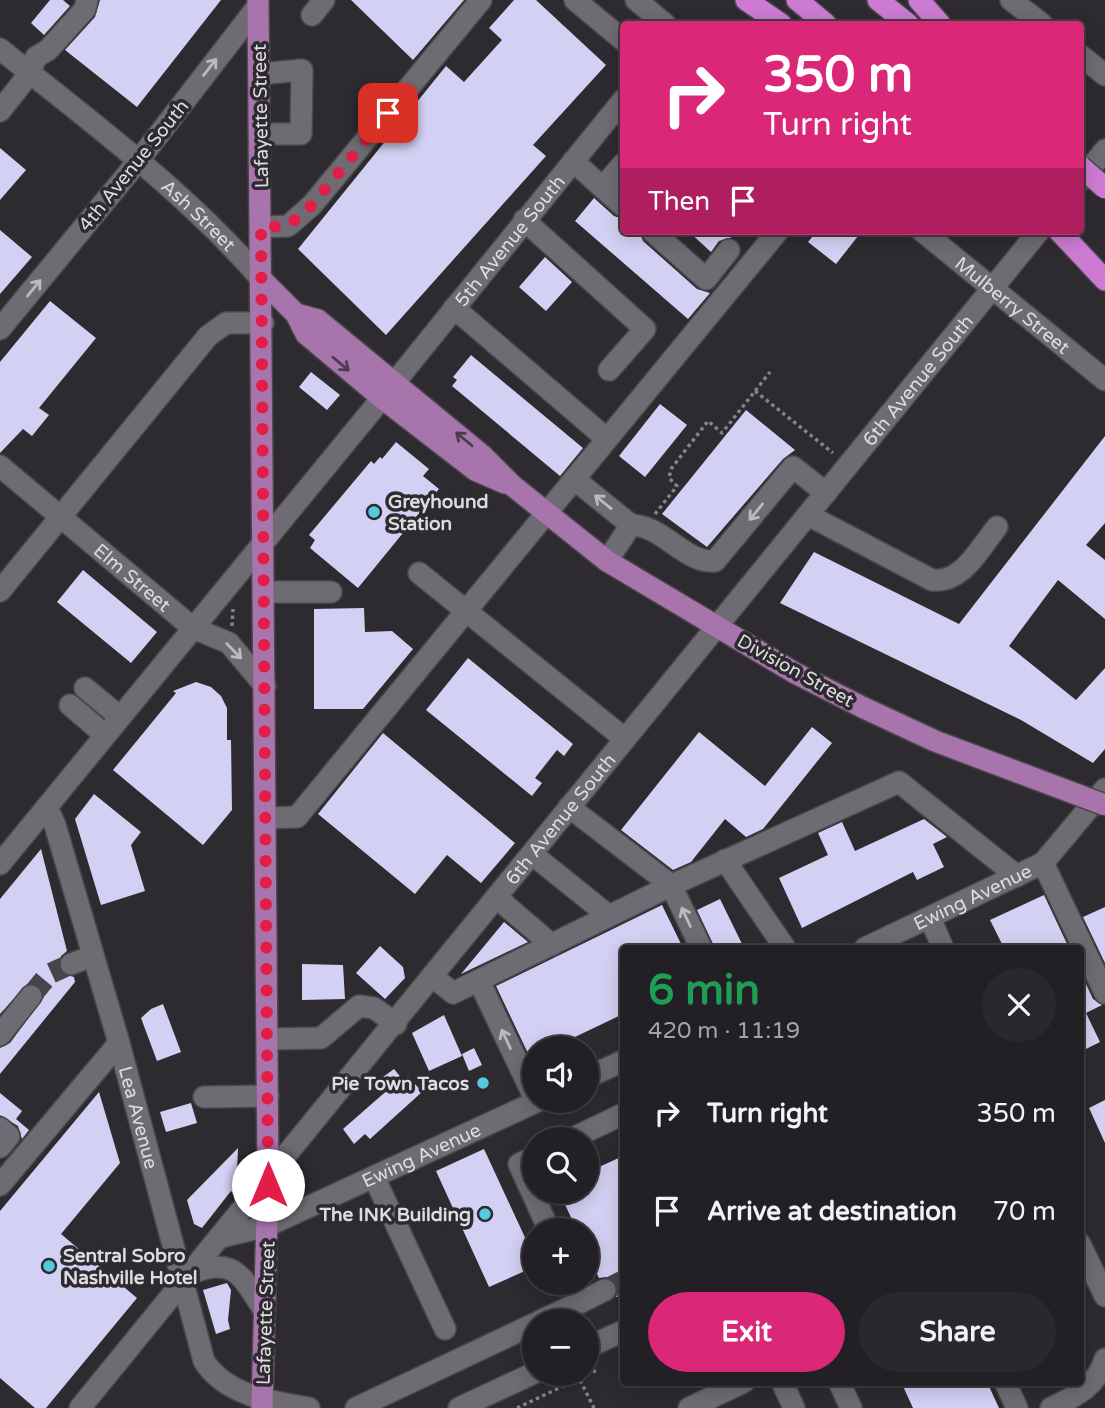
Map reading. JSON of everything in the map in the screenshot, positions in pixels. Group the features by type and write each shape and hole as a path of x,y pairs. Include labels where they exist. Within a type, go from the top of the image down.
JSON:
{"highway":[{"path":"746,0 777,21"},
{"path":"797,0 822,21"},
{"path":"878,0 904,21"},
{"path":"919,0 937,21"},
{"path":"1084,170 1105,188"},
{"path":"1063,235 1105,280"}],"main road":[{"name":"Lafayette Street","path":"259,2 268,1038 268,1177 262,1404"},
{"name":"Division Street","path":"262,281 296,314 318,320 388,390 482,455 513,486 607,561 795,673 898,725 1105,805"}],"street":[{"path":"0,111 30,73 36,57 48,50 85,9 88,0"},
{"path":"261,227 288,226 312,205 481,0"},
{"path":"575,0 620,38"},
{"path":"636,0 661,21"},
{"path":"1011,0 1038,21"},
{"name":"4th Avenue South","path":"0,329 139,160 259,2"},
{"name":"Ash Street","path":"0,48 139,160 228,242 262,281"},
{"path":"1084,58 1105,75"},
{"path":"259,74 302,70 301,134 260,134"},
{"name":"5th Avenue South","path":"0,864 620,104"},
{"path":"1084,176 1105,150"},
{"path":"573,161 620,203"},
{"path":"603,187 620,167"},
{"path":"524,220 645,329 609,370"},
{"path":"656,235 706,279 729,250"},
{"path":"267,818 297,817 775,235"},
{"name":"Mulberry Street","path":"927,235 1105,380"},
{"name":"6th Avenue South","path":"80,1408 396,1024 569,807 1036,235"},
{"path":"454,308 607,439"},
{"path":"0,591 215,328 226,323 263,323"},
{"name":"Elm Street","path":"0,466 193,628 229,643 265,686"},
{"path":"575,479 638,526 704,560 715,561 793,467 827,493"},
{"path":"808,514 932,580 946,582 959,574 997,527"},
{"path":"607,561 638,526"},
{"path":"419,573 625,739"},
{"path":"265,592 331,592"},
{"path":"85,688 120,717"},
{"path":"70,705 105,735"},
{"path":"433,976 453,993 671,885 899,782 1017,876"},
{"path":"1082,945 1043,863 1105,789"},
{"name":"Lea Avenue","path":"47,807 55,825 188,1278 204,1361 212,1373 262,1404 309,1408"},
{"path":"569,807 671,885 700,945"},
{"path":"532,854 609,916"},
{"path":"725,860 783,945"},
{"name":"Ewing Avenue","path":"872,945 1043,863"},
{"path":"497,898 552,945"},
{"path":"930,918 942,945"},
{"path":"1084,949 1105,993"},
{"path":"71,964 93,956"},
{"path":"479,981 522,1071"},
{"path":"0,1035 31,996"},
{"path":"268,1038 321,1038 359,1006 374,1008 396,1024"},
{"path":"0,1185 119,1043"},
{"path":"599,1073 620,1062"},
{"path":"204,1097 268,1096"},
{"name":"Ewing Avenue","path":"221,1237 267,1226 522,1107"},
{"path":"596,1127 620,1115"},
{"path":"0,1128 9,1136 0,1147"},
{"path":"374,1177 445,1329"},
{"path":"1084,1252 1104,1290"},
{"path":"188,1278 218,1265 234,1269 264,1310"},
{"path":"599,1290 605,1290"},
{"path":"555,1309 573,1295"},
{"path":"356,1408 522,1330"},
{"path":"599,1342 620,1332"},
{"path":"1051,1408 1087,1388 1100,1374 1105,1359"},
{"path":"459,1408 522,1379"},
{"path":"784,1386 794,1408"},
{"path":"841,1386 851,1408"},
{"path":"1007,1386 1017,1408"},
{"path":"689,1408 736,1394"}],"path":[{"path":"638,526 677,486 669,478 671,469 708,421 722,433 770,372"},
{"path":"755,391 835,455"},
{"path":"232,631 234,602"},
{"path":"517,1408 559,1386"},
{"path":"583,1386 594,1408"}],"building":[{"path":"50,0 63,0 70,6 44,35 31,23"},
{"path":"100,0 221,0 137,107 65,50 95,17"},
{"path":"351,0 464,0 413,60"},
{"path":"514,0 536,0 606,65 533,145 546,156 386,335 298,249 446,66 464,82 502,40 489,28"},
{"path":"0,148 26,170 0,200"},
{"path":"594,198 620,218 620,235 641,235 643,241 697,289 710,293 688,319 575,221"},
{"path":"0,230 32,257 0,294"},
{"path":"692,235 734,235 719,241 711,252"},
{"path":"814,235 859,235 836,264 808,242"},
{"path":"545,257 572,282 546,311 519,287"},
{"path":"50,301 96,338 39,408 49,415 32,436 23,429 0,453 0,362"},
{"path":"471,355 583,448 560,476 452,386 457,380 453,377"},
{"path":"311,372 340,395 327,410 299,387"},
{"path":"660,404 687,425 645,477 619,456"},
{"path":"746,410 795,450 783,459 707,547 662,514"},
{"path":"1105,436 1105,523 1086,545 1105,560 1105,619 1058,580 1009,646 1076,700 1105,668 1105,749 1093,763 1021,720 780,603 814,552 959,624"},
{"name":"Greyhound Station","path":"396,442 429,469 423,476 439,489 358,588 310,548 315,540 309,535 371,461 374,464 380,457 382,459"},
{"path":"83,570 157,632 131,663 57,602"},
{"path":"364,608 365,632 392,631 413,649 363,709 314,709 314,609"},
{"path":"468,658 573,744 564,756 557,750 535,778 542,783 532,796 426,710"},
{"path":"196,682 211,687 221,696 227,708 227,740 231,740 232,810 203,845 113,770 176,693 173,691"},
{"path":"812,727 832,743 763,829 746,837 725,819 691,862 673,870 621,830 699,732 765,786"},
{"path":"383,733 515,843 481,883 447,855 415,894 318,814"},
{"path":"94,794 141,832 131,845 145,891 101,905 75,819"},
{"path":"924,819 947,837 933,844 944,867 917,880 913,872 802,928 779,878 828,855 818,833 842,822 855,851"},
{"path":"41,849 67,951 61,956 59,968 63,974 74,977 75,982 0,1074 0,1048 10,1043 44,997 39,985 27,984 0,1014 0,899"},
{"path":"1044,895 1068,945 1002,945 990,920"},
{"path":"720,899 743,945 714,945 697,910"},
{"path":"662,905 682,945 620,945 620,1015 577,1036 522,1036 522,1041 496,986"},
{"path":"1105,907 1105,963 1083,917"},
{"path":"504,922 528,942 461,974"},
{"path":"380,946 403,967 405,978 385,999 356,973"},
{"path":"302,964 343,965 345,999 302,1000"},
{"path":"1084,980 1093,999 1102,1005 1086,1013 1100,1042 1084,1050"},
{"path":"163,1004 181,1052 157,1061 141,1018 151,1009"},
{"path":"444,1015 462,1056 429,1071 412,1033"},
{"path":"474,1048 482,1065 469,1071 462,1054"},
{"path":"394,1069 403,1080 408,1076 422,1092 370,1139 365,1134 354,1144 343,1129 391,1087 383,1077"},
{"name":"Sentral Sobro Nashville Hotel","path":"99,1092 120,1163 61,1234 137,1298 46,1408 35,1408 0,1378 0,1211"},
{"path":"0,1093 22,1111 16,1119 29,1130 22,1139 18,1126 0,1115"},
{"path":"1105,1100 1105,1143 1089,1108"},
{"path":"191,1103 197,1123 166,1132 160,1112"},
{"path":"238,1148 236,1195 231,1191 202,1228 194,1224 187,1200"},
{"name":"The INK Building","path":"484,1149 522,1231 522,1272 489,1287 436,1171"},
{"path":"620,1157 620,1295 616,1297 616,1284 606,1277 599,1278 599,1218 571,1218 565,1204 599,1204 599,1167"},
{"path":"227,1283 231,1290 228,1320 230,1329 216,1334 203,1290"},
{"path":"903,1386 989,1386 999,1408 913,1408"}],"tunnel":[{"path":"31,996 49,974 71,964"},
{"path":"605,1290 620,1282"}],"place":[{"name":"Greyhound Station","path":"374,512"},
{"name":"Pie Town Tacos","path":"483,1083"},
{"name":"The INK Building","path":"485,1214"},
{"name":"Sentral Sobro Nashville Hotel","path":"49,1266"}],"route":[{"path":"268,1185 261,227 288,226 312,205 388,113"}]}
